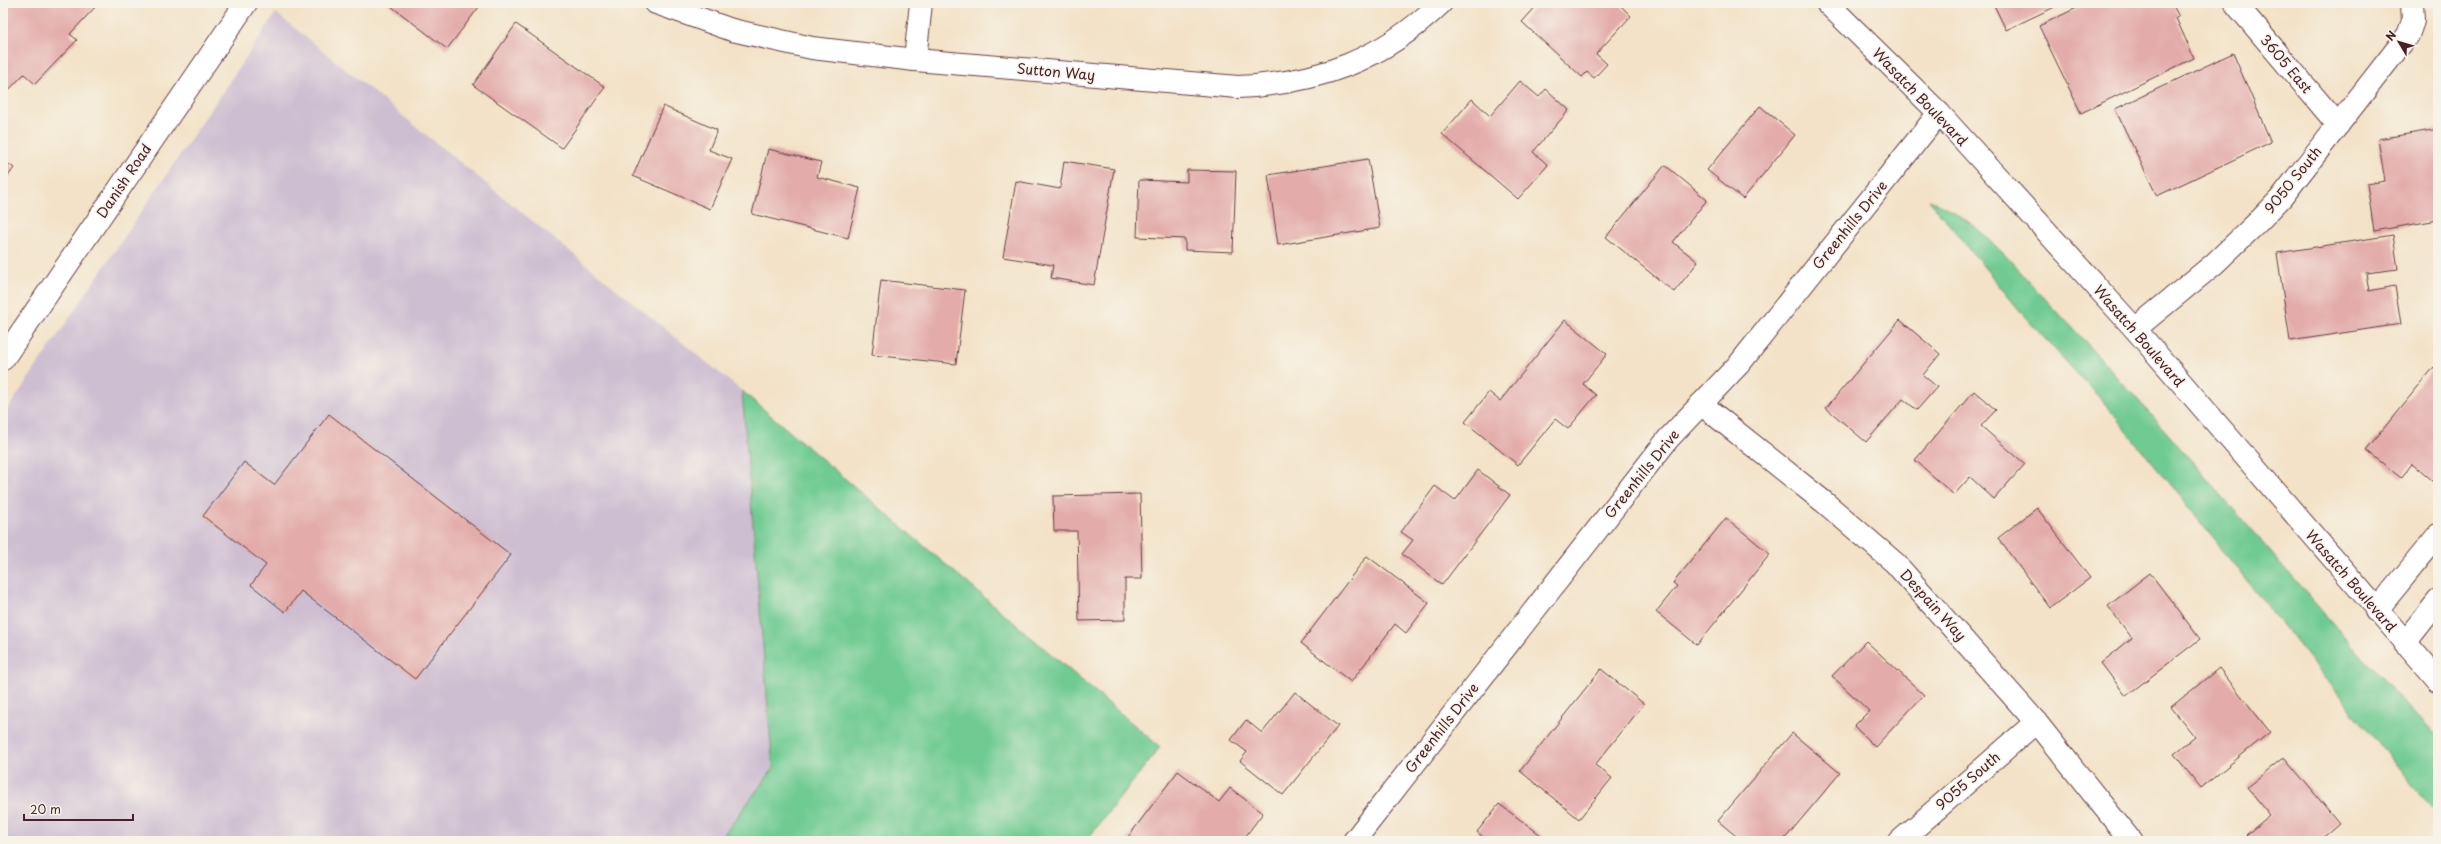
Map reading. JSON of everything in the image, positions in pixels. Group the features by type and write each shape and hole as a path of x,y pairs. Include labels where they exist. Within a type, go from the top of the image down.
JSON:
{"street":[{"name":"Danish Road","path":"3,359 246,3"},
{"name":"Sutton Way","path":"656,3 732,30 774,41 850,54 1231,86 1278,85 1335,70 1369,55 1409,31 1441,3"},
{"path":"915,60 921,3"},
{"name":"Wasatch Boulevard","path":"1827,3 1939,113 2134,329 2376,611 2438,680"},
{"name":"3605 East","path":"2234,3 2338,125"},
{"name":"9050 South","path":"2134,329 2214,264 2281,198 2408,35 2413,21 2412,3"},
{"name":"Greenhills Drive","path":"1354,841 1663,445 1740,363 1939,113"},
{"name":"Despain Way","path":"1701,404 1824,502 1895,563 2036,722 2131,841"},
{"path":"2376,611 2436,541"},
{"path":"2405,644 2438,601"},
{"name":"9055 South","path":"1900,841 2036,722"}],"shaded area":[{"path":"276,13 742,391 773,769 719,841 3,841 3,416"}],"green space":[{"path":"1929,200 1946,207 1963,218 1994,244 2100,357 2339,631 2438,738 2438,814 2410,783 2105,404 2025,317"},
{"path":"742,391 1160,747 1086,841 719,841 773,769"}],"building":[{"path":"3,3 99,3 70,34 77,40 35,84 24,74 3,96"},
{"path":"387,3 482,3 447,49"},
{"path":"1233,3 1255,3 1254,7"},
{"path":"1539,3 1618,3 1631,16 1596,54 1607,64 1594,78 1587,72 1582,77 1522,22"},
{"path":"1993,3 2063,3 2006,30"},
{"path":"2087,3 2172,3 2179,17 2176,18 2194,58 2081,113 2039,26"},
{"path":"516,24 605,87 562,148 473,85"},
{"path":"2233,53 2271,142 2157,196 2115,109"},
{"path":"1520,81 1539,97 1546,89 1569,110 1533,152 1548,165 1518,199 1442,134 1472,99 1490,116"},
{"path":"663,106 717,130 709,150 732,159 710,209 633,176"},
{"path":"1760,106 1795,135 1743,199 1707,170"},
{"path":"2438,129 2438,220 2374,231 2367,184 2385,181 2378,139"},
{"path":"768,149 821,162 817,177 860,188 848,238 752,214"},
{"path":"1368,159 1380,228 1278,245 1268,175"},
{"path":"3,160 14,168 3,183"},
{"path":"1064,161 1114,169 1094,285 1051,278 1053,265 1003,257 1016,181 1060,189"},
{"path":"1665,165 1707,200 1673,242 1698,262 1674,292 1606,237"},
{"path":"1187,170 1236,171 1233,252 1185,250 1185,239 1137,237 1139,180 1187,182"},
{"path":"2393,235 2398,269 2366,273 2369,291 2395,286 2401,324 2290,341 2277,253"},
{"path":"881,280 965,290 956,364 872,355"},
{"path":"1565,320 1607,354 1583,384 1596,395 1568,429 1555,419 1518,465 1465,422 1489,392 1500,401"},
{"path":"1900,320 1940,354 1923,375 1937,387 1917,410 1903,399 1866,442 1826,408"},
{"path":"2434,367 2438,370 2438,486 2412,464 2401,478 2366,450"},
{"path":"1974,391 1996,410 1981,426 2025,464 1994,499 1970,477 1954,495 1915,460"},
{"path":"329,414 511,555 415,679 301,591 285,612 251,585 266,565 203,516 244,462 274,485"},
{"path":"1478,470 1510,495 1442,585 1402,554 1413,540 1401,532 1435,486 1455,501"},
{"path":"1140,494 1142,579 1125,579 1125,620 1079,621 1077,531 1054,531 1053,496"},
{"path":"2037,508 2090,578 2050,608 1998,538"},
{"path":"1726,518 1770,554 1697,645 1656,612 1677,586 1673,583"},
{"path":"1367,556 1429,603 1406,633 1395,624 1351,682 1301,643"},
{"path":"2150,573 2200,639 2126,696 2101,663 2132,638 2108,606"},
{"path":"1866,641 1924,695 1875,747 1854,726 1869,711 1832,676"},
{"path":"2219,668 2270,732 2201,788 2174,754 2195,737 2171,707"},
{"path":"1601,669 1644,704 1595,765 1612,778 1579,819 1520,771"},
{"path":"1295,692 1338,726 1283,795 1240,761 1247,752 1231,740 1246,720 1262,733"},
{"path":"1792,733 1840,773 1783,841 1742,841 1718,821"},
{"path":"2284,757 2339,823 2318,841 2252,841 2246,835 2270,815 2247,787"},
{"path":"1178,771 1219,802 1230,788 1263,813 1242,841 1125,841"},
{"path":"1499,804 1549,841 1488,841 1477,832"}]}
